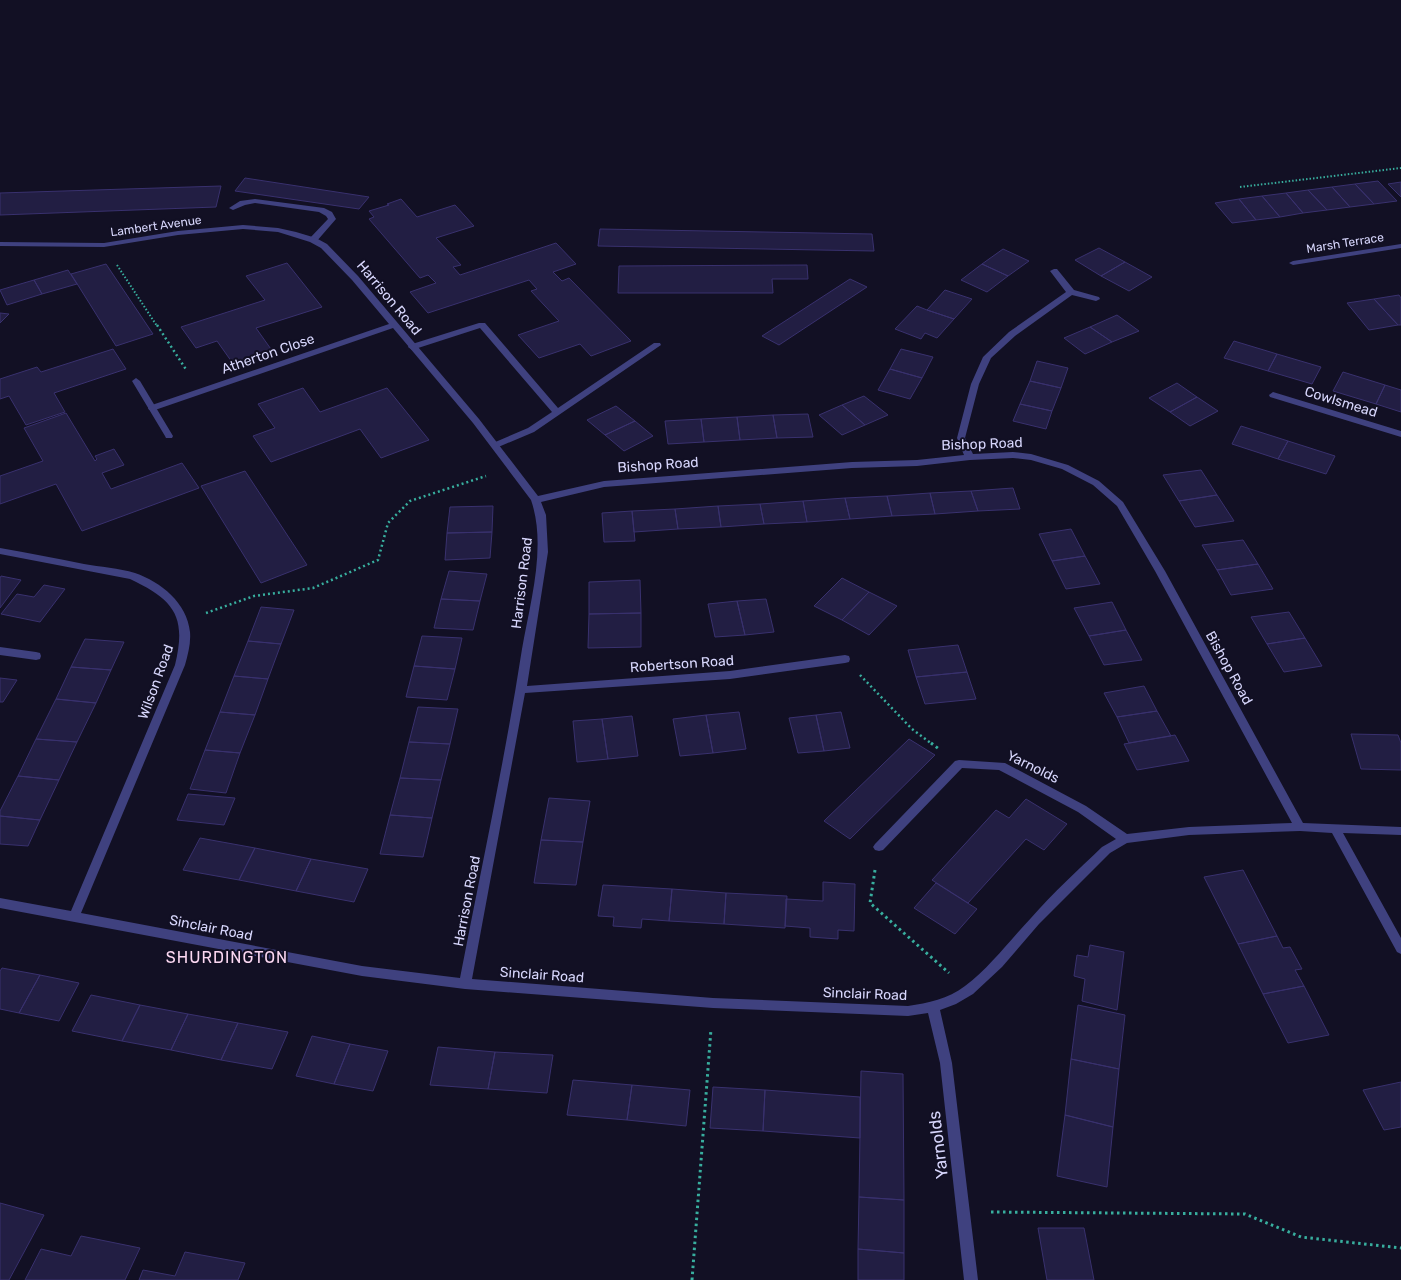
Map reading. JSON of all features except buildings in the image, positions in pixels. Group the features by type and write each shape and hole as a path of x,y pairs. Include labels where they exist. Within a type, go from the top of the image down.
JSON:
{"street":[{"path":"233,208 243,203 255,201 321,210 329,214 332,219 313,240"},
{"name":"Lambert Avenue","path":"0,244 104,245 178,233 243,227 278,230 313,240"},
{"name":"Harrison Road","path":"313,240 324,246 335,256 496,446 536,500 541,515 543,552 521,690 465,984"},
{"name":"Marsh Terrace","path":"1293,263 1401,246"},
{"path":"1054,271 1071,292 1096,299"},
{"path":"970,457 961,438 975,384 987,357 1012,334 1071,292"},
{"name":"Atherton Close","path":"152,408 394,325"},
{"path":"412,347 482,325 558,412"},
{"path":"496,446 531,430 657,345"},
{"path":"136,381 169,436"},
{"name":"Cowlsmead","path":"1273,395 1401,434"},
{"name":"Bishop Road","path":"536,500 604,484 970,457 1013,455 1048,461 1066,467 1086,477 1109,493 1120,504 1160,571 1300,827"},
{"name":"Wilson Road","path":"0,551 132,576 150,583 165,594 177,606 183,621 186,635 185,650 180,665 74,918"},
{"path":"0,651 36,656"},
{"name":"Robertson Road","path":"521,690 730,675 845,659"},
{"path":"879,847 959,764"},
{"name":"Yarnolds","path":"959,764 1001,766 1082,809 1104,823 1124,839"},
{"path":"1124,839 1189,831 1300,827 1401,831"},
{"path":"1335,828 1401,949"},
{"name":"Sinclair Road","path":"0,903 362,971 465,984 713,1003 908,1011 933,1007 952,1000 969,990 998,963 1035,921 1106,850 1124,839"},
{"name":"Yarnolds","path":"933,1007 946,1063 971,1280"}],"path":[{"path":"1240,187 1401,168"},
{"path":"104,245 201,391"},
{"path":"183,621 254,596 313,588 378,560 388,523 410,501 512,467"},
{"path":"845,659 912,729 959,764"},
{"path":"879,847 870,903 969,990"},
{"path":"692,1280 713,1003"},
{"path":"963,1211 1245,1214 1301,1237 1401,1248"}],"district":[{"name":"SHURDINGTON","path":"227,957"}]}
